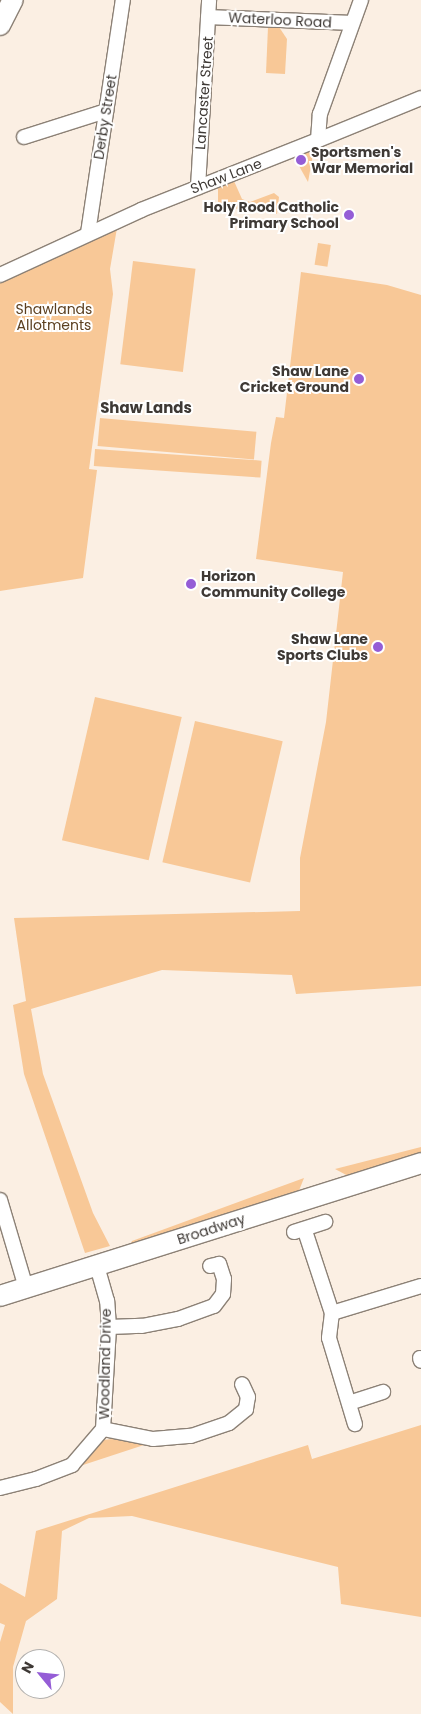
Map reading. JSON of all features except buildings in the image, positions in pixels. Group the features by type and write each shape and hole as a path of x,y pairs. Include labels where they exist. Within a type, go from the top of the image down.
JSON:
{"highway":[{"path":"0,25 13,0"},
{"name":"Broadway","path":"0,1296 421,1163"}],"street":[{"name":"Derby Street","path":"88,233 123,0"},
{"name":"Lancaster Street","path":"198,187 209,0"},
{"path":"318,140 320,114 360,0"},
{"name":"Waterloo Road","path":"208,17 352,23"},
{"name":"Shaw Lane","path":"0,275 88,233 421,98"},
{"path":"24,137 106,111"},
{"path":"0,1200 26,1288"},
{"path":"325,1222 300,1232 332,1313 329,1338 355,1424"},
{"path":"109,1327 142,1326 178,1319 214,1306 222,1294 224,1279 219,1264 210,1266"},
{"name":"Woodland Drive","path":"0,1488 36,1479 72,1465 103,1429 109,1327 107,1301 97,1266"},
{"path":"332,1313 421,1286"},
{"path":"103,1429 153,1439 191,1436 229,1423 246,1409 248,1398 242,1384"},
{"path":"349,1403 383,1392"}],"green space":[{"path":"268,27 279,27 287,39 285,74 266,73"},
{"path":"314,149 308,182 294,157"},
{"path":"234,181 242,199 250,202 274,193 279,197 277,214 218,206 218,188"},
{"name":"Shawlands Allotments","path":"117,228 110,269 113,294 89,469 97,470 83,578 0,591 0,283"},
{"path":"318,243 331,245 327,267 315,265"},
{"path":"133,261 196,269 183,372 120,364"},
{"name":"Shaw Lane Sports Clubs","path":"301,272 387,285 421,295 421,986 296,994 292,975 162,970 31,1009 43,1074 93,1213 110,1246 85,1253 24,1074 13,1005 26,1001 14,918 300,911 300,858 326,722 343,572 256,559 276,417 284,418"},
{"path":"100,418 256,432 254,460 98,446"},
{"path":"95,449 262,461 260,478 94,466"},
{"path":"95,697 182,717 149,860 62,840"},
{"path":"195,721 283,741 250,883 162,862"},
{"path":"421,1147 421,1156 352,1178 335,1169"},
{"path":"304,1178 298,1193 127,1251 132,1241"},
{"path":"421,1425 421,1617 341,1604 338,1567 132,1516 89,1518 62,1531 57,1599 26,1621 18,1649 15,1649 13,1714 0,1702 0,1642 5,1625 0,1623 0,1583 25,1597 36,1531 308,1445 312,1459"},
{"path":"112,1439 147,1444 80,1466 103,1440"}],"place":[{"name":"Sportsmen's War Memorial","path":"301,160"},
{"name":"Holy Rood Catholic Primary School","path":"349,215"},
{"name":"Shaw Lane Cricket Ground","path":"359,379"},
{"name":"Horizon Community College","path":"191,584"},
{"name":"Shaw Lane Sports Clubs","path":"378,647"}],"district":[{"name":"Shaw Lands","path":"146,408"}]}
